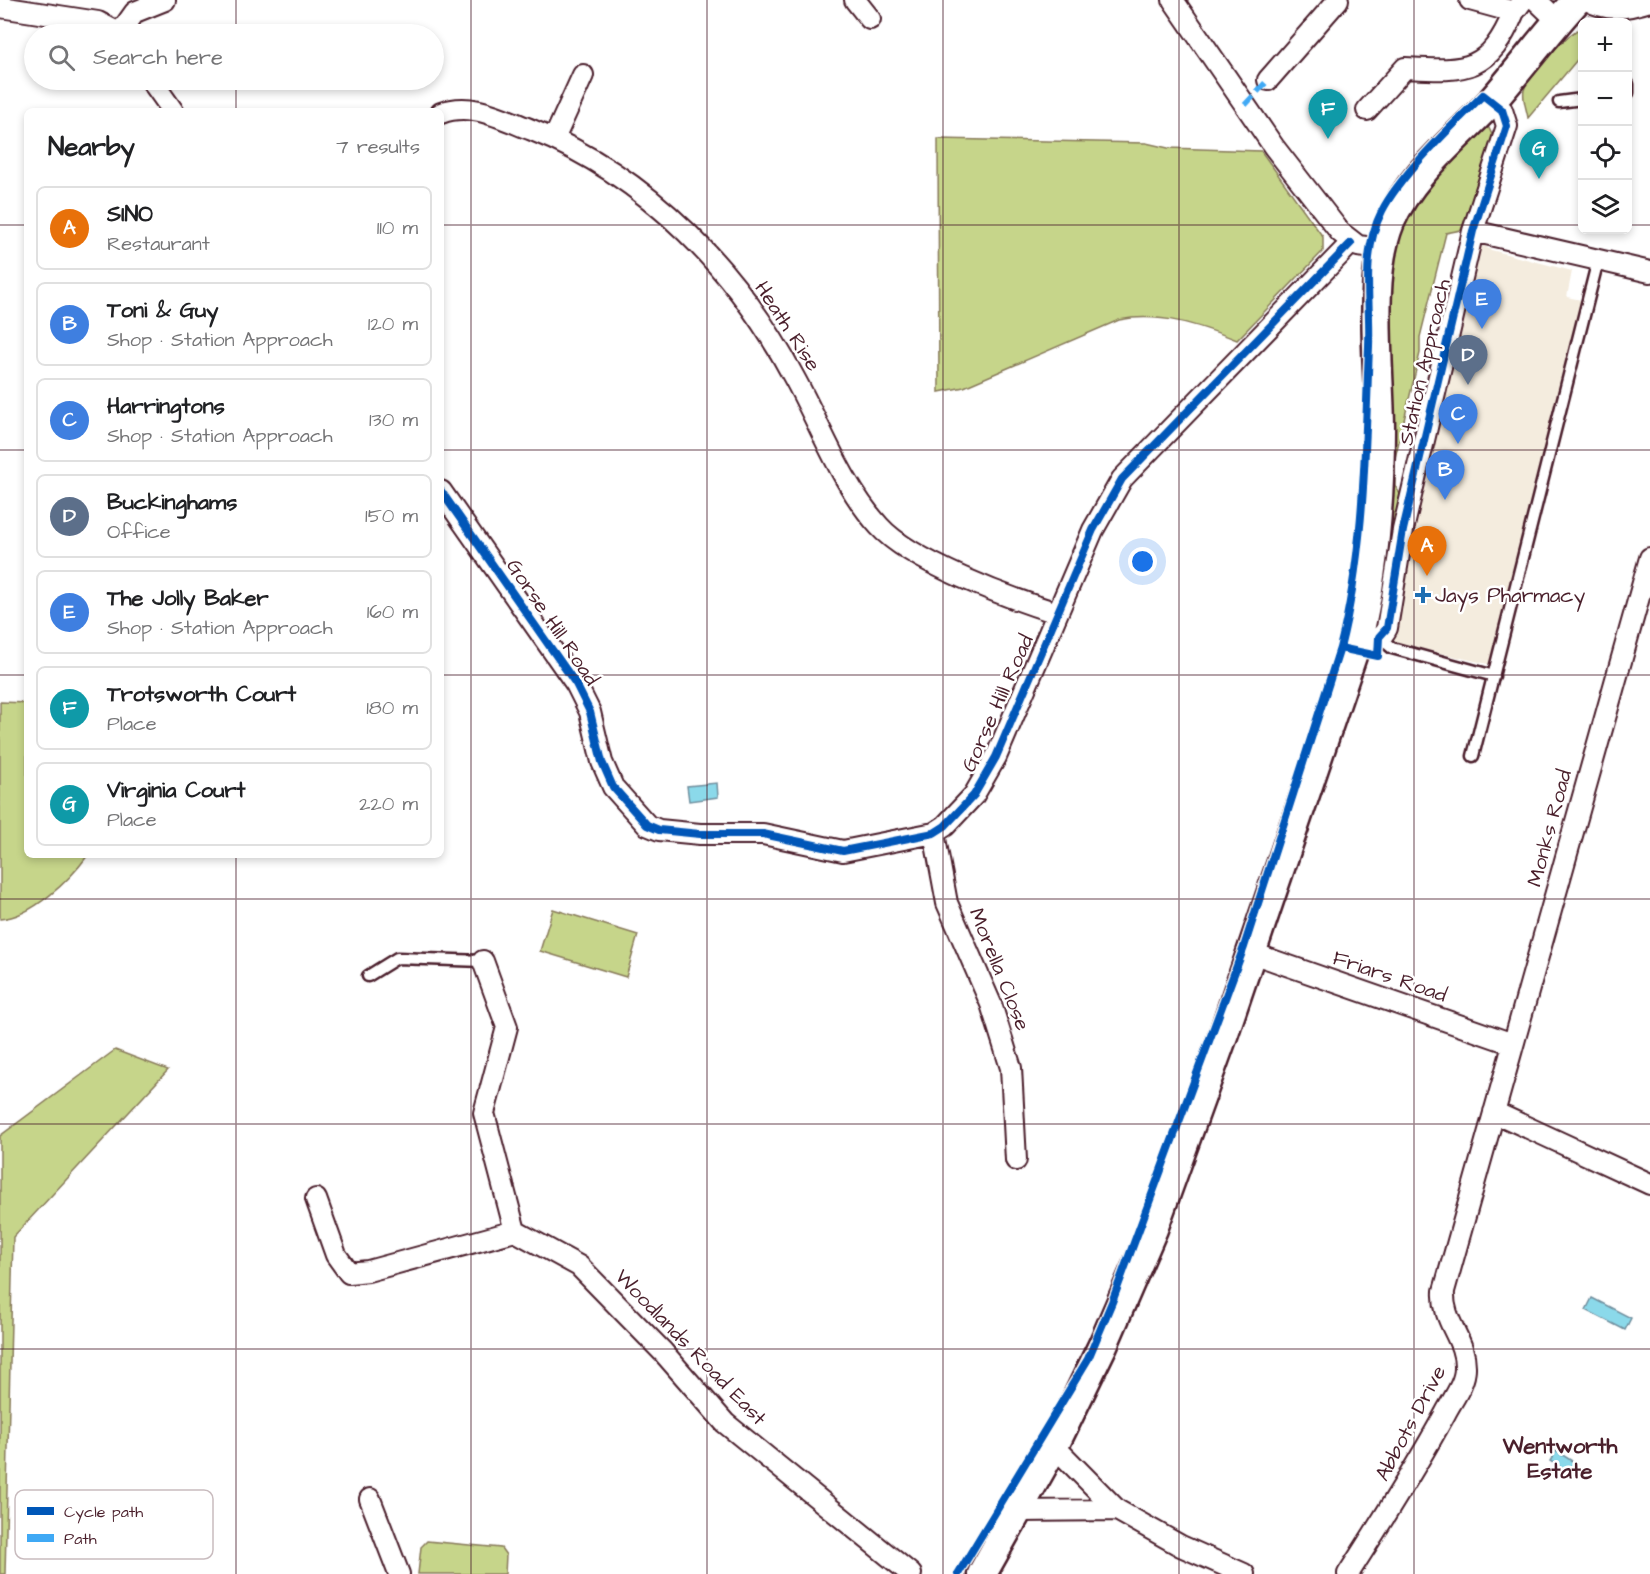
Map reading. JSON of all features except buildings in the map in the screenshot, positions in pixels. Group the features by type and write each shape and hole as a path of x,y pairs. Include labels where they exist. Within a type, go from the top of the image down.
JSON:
{"main road":[{"path":"982,1574 1054,1446 1103,1345 1152,1229 1369,638 1368,588 1380,432 1378,302 1382,249 1390,221 1404,198 1577,0"}],"street":[{"path":"127,24 135,12 165,0"},
{"path":"855,0 870,19"},
{"path":"1173,0 1274,147 1351,243 1364,248 1382,249"},
{"path":"1268,80 1338,0"},
{"path":"1367,110 1405,68 1459,69 1480,63 1505,33 1519,6 1470,0"},
{"path":"1536,0 1558,21"},
{"path":"1587,0 1618,15 1650,1"},
{"path":"0,7 102,24"},
{"path":"554,139 583,75"},
{"path":"158,90 170,108"},
{"name":"Station Approach","path":"1369,638 1387,628 1403,530 1473,231 1507,126 1502,110 1492,100"},
{"name":"Heath Rise","path":"444,112 456,108 487,112 554,139 649,197 677,222 718,268 762,326 788,366 856,498 894,541 923,558 997,591 1057,614"},
{"path":"1473,231 1650,272"},
{"name":"Gorse Hill Road","path":"444,495 576,684 590,712 602,762 613,787 647,825 671,833 763,834 843,851 934,833 956,817 986,776 1093,530 1122,479 1351,243"},
{"name":"Monks Road","path":"1494,1112 1650,558"},
{"name":"Morella Close","path":"934,833 947,903 991,1004 1011,1068 1016,1160"},
{"name":"Friars Road","path":"1252,953 1513,1044"},
{"path":"316,1199 336,1255 349,1273 368,1271 515,1232 484,1113 507,1027 483,961"},
{"path":"1494,1112 1650,1184"},
{"name":"Abbots Drive","path":"1348,1574 1420,1460 1464,1378 1465,1358 1444,1311 1444,1291 1494,1112"},
{"name":"Woodlands Road East","path":"515,1232 579,1266 663,1352 725,1422 911,1574"},
{"path":"1054,1446 1117,1510 1181,1546 1244,1574"},
{"path":"370,1498 399,1574"},
{"path":"1018,1511 1117,1510"}],"lane":[{"path":"1559,102 1578,100"},
{"path":"1473,756 1598,260"},
{"path":"1369,638 1392,648 1494,676"},
{"path":"369,976 397,957 483,961"}],"shaded area":[{"path":"1484,246 1491,250 1572,271 1567,297 1581,300 1492,665 1388,641 1474,250"}],"green space":[{"path":"1578,30 1578,59 1528,118 1524,97 1527,83 1559,45"},
{"path":"1488,126 1494,139 1492,148 1461,230 1446,233 1420,337 1420,353 1395,458 1395,486 1402,497 1373,631 1392,263 1401,229 1425,187 1484,127"},
{"path":"938,139 1146,143 1168,148 1261,151 1323,237 1323,251 1237,340 1179,321 1149,318 1119,320 964,387 939,392"},
{"path":"0,702 24,703 24,858 85,858 49,896 25,912 0,919"},
{"path":"553,909 638,935 626,977 540,951"},
{"path":"115,1050 168,1070 13,1237 5,1574 0,1574 0,1136"},
{"path":"427,1541 501,1548 506,1555 505,1574 418,1574 421,1547"}],"water":[{"path":"717,783 718,797 689,801 687,786"},
{"path":"1592,1298 1631,1318 1625,1330 1586,1310"},
{"path":"1556,1451 1577,1464 1570,1474 1550,1461"}],"marked path":[{"path":"1245,105 1268,80"}],"cycle path":[{"path":"958,1574 1088,1359 1112,1302 1244,947 1340,648 1355,574 1365,460 1369,346 1368,277 1375,227 1390,197 1401,182 1483,95 1502,110 1507,126 1473,231 1403,530 1387,628 1379,637 1378,656 1340,648"},
{"path":"444,495 576,684 590,712 602,762 613,787 647,825 659,830 700,834 763,834 843,851 934,833 945,826 974,795 996,757 1093,530 1122,479 1351,243"}],"place":[{"name":"Trotsworth Court","path":"1328,139"},
{"name":"Virginia Court","path":"1539,179"},
{"name":"The Jolly Baker","path":"1482,329"},
{"name":"Buckinghams","path":"1468,385"},
{"name":"Harringtons","path":"1458,444"},
{"name":"Toni & Guy","path":"1445,500"},
{"name":"SINO","path":"1427,576"},
{"name":"Jays Pharmacy","path":"1423,595"}],"district":[{"name":"Wentworth Estate","path":"1560,1458"}]}
